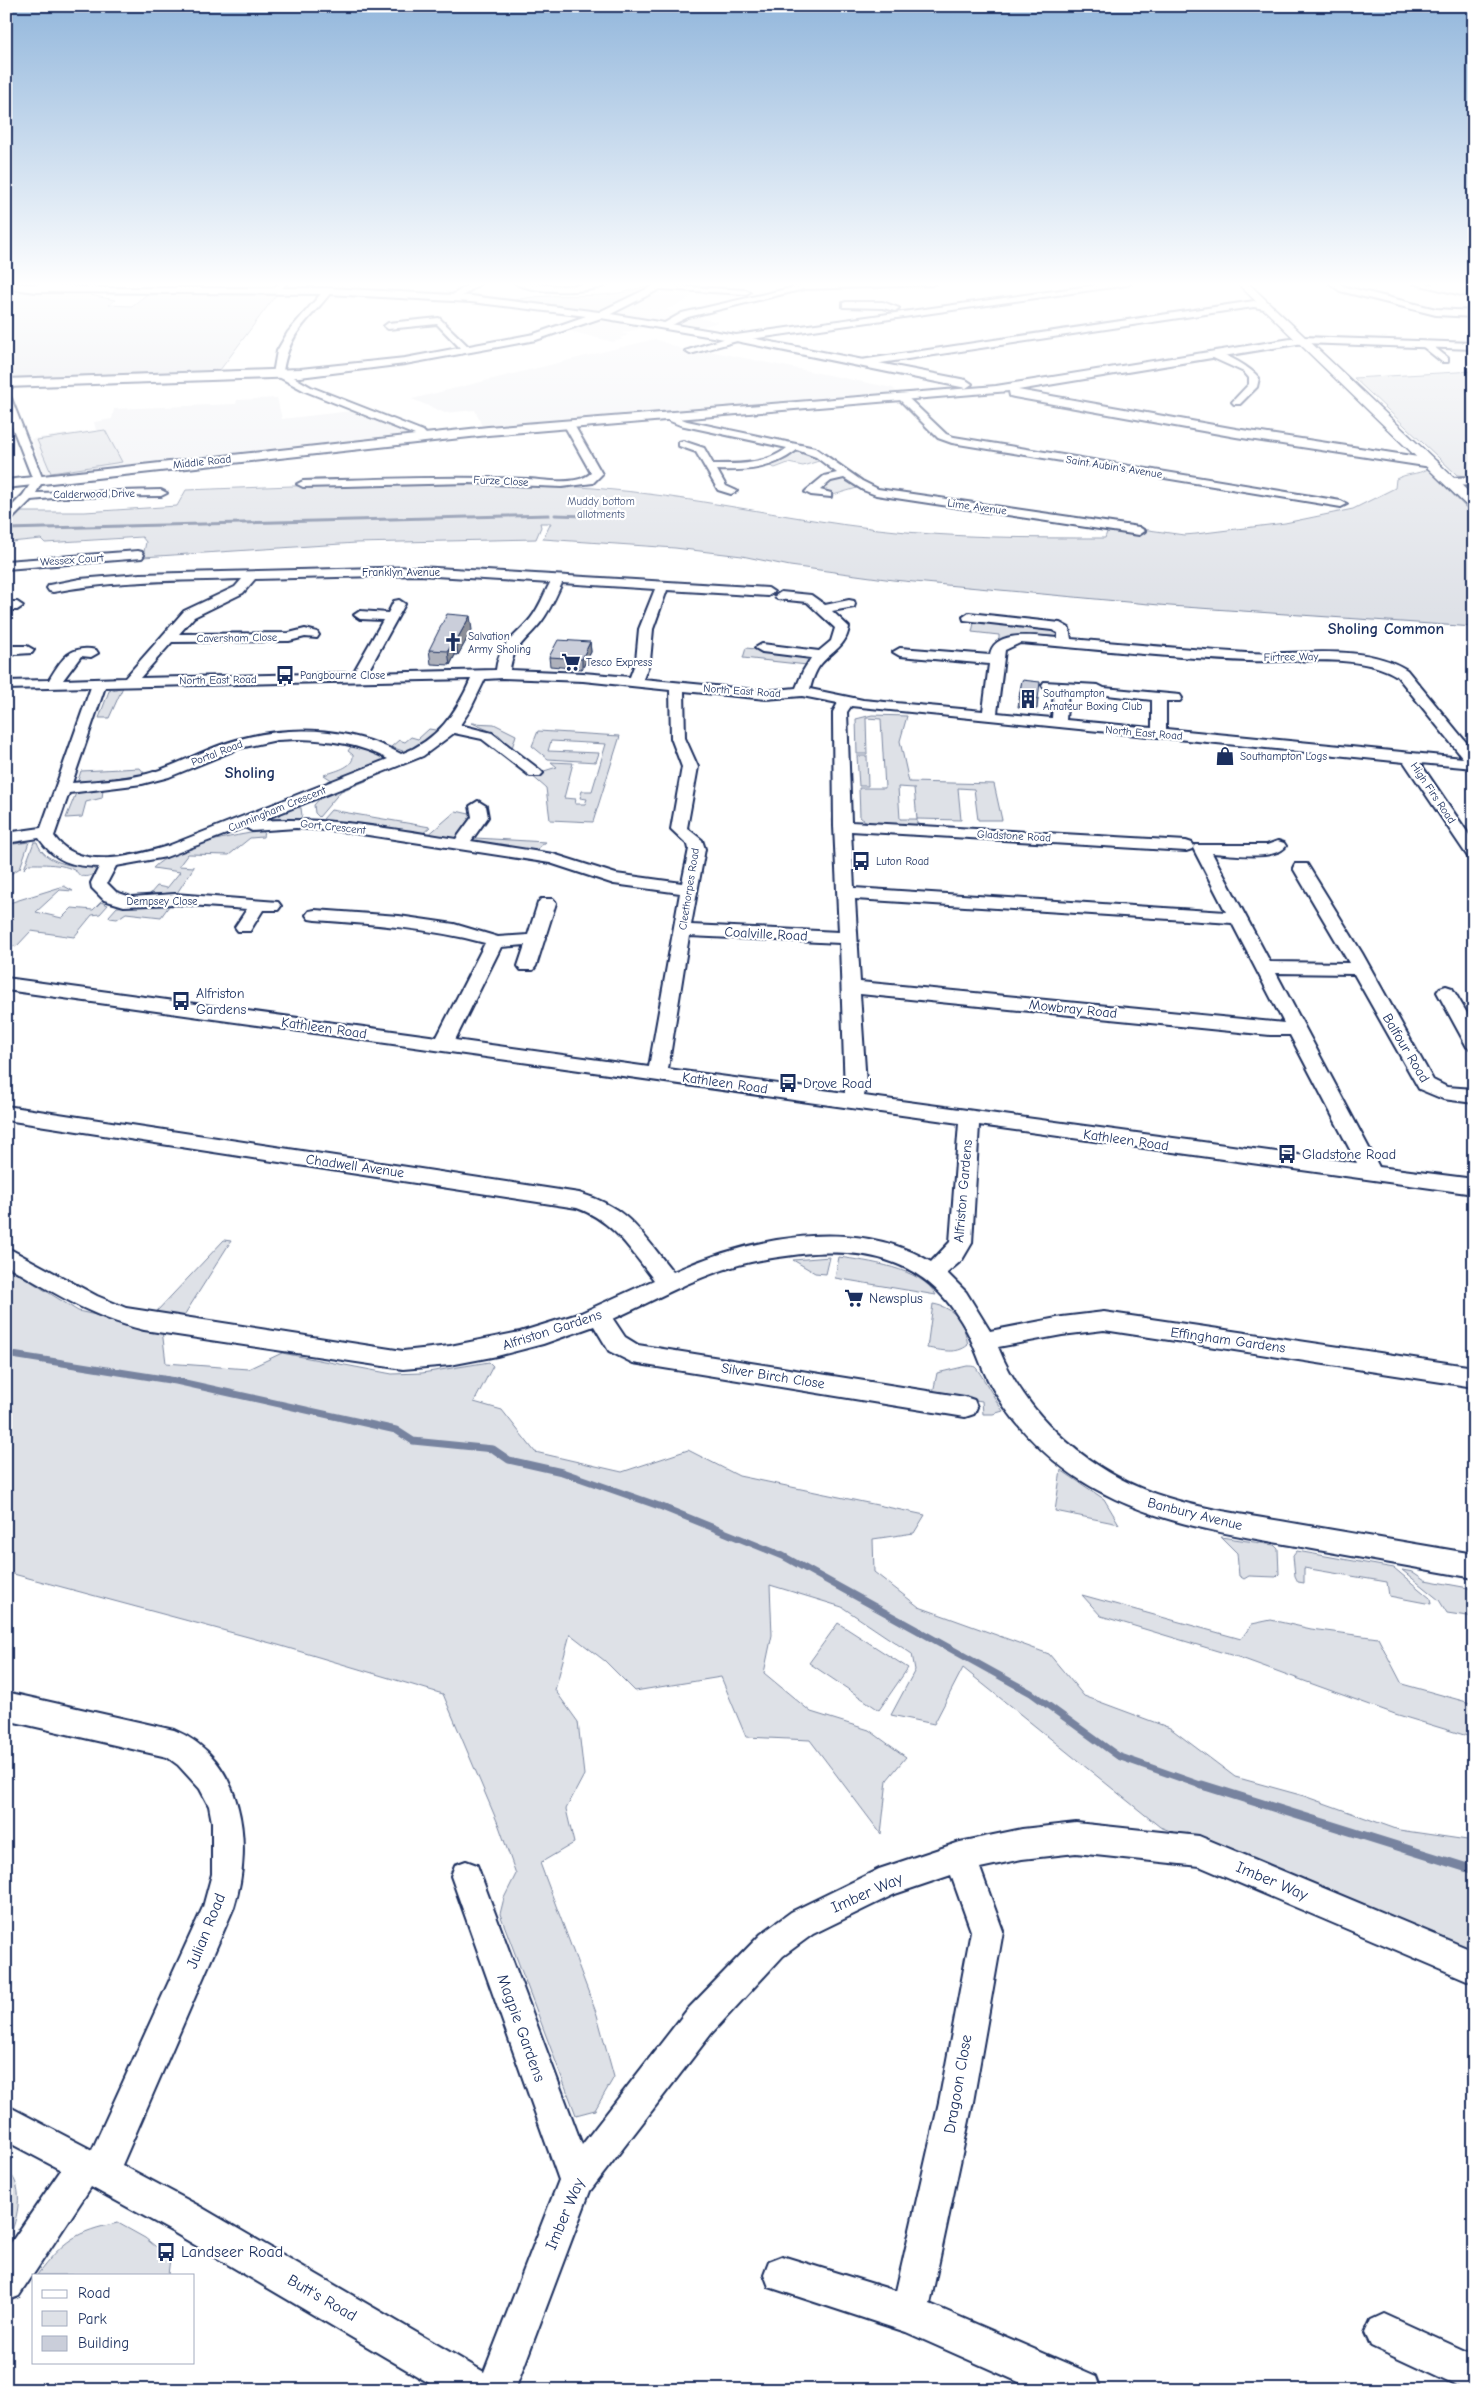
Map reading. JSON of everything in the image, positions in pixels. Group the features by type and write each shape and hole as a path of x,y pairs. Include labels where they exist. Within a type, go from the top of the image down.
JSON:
{"main road":[{"path":"1360,395 1474,505"}],"street":[{"path":"324,395 419,433 424,437"},
{"name":"Middle Road","path":"6,484 424,437 938,395"},
{"path":"1018,395 1236,434 1431,463"},
{"path":"1237,402 1244,395"},
{"path":"6,398 38,480 28,497 6,518"},
{"name":"Saint Aubin's Avenue","path":"903,398 942,436 952,440 1293,493 1341,504"},
{"name":"Lime Avenue","path":"669,417 684,423 796,446 822,455 860,485 885,493 1112,530 1139,530"},
{"name":"Furze Close","path":"303,484 412,480 469,480 562,484 589,481 596,474 569,425"},
{"path":"6,432 19,431"},
{"path":"683,444 698,449 722,488 732,491"},
{"path":"710,467 764,465 782,458 796,446"},
{"path":"827,495 810,492 828,478 845,475"},
{"path":"1450,482 1474,482"},
{"name":"Calderwood Drive","path":"28,497 64,494 160,493"},
{"name":"Wessex Court","path":"6,565 138,555"},
{"name":"Franklyn Avenue","path":"53,588 80,583 129,579 426,571 663,585 748,594 768,592"},
{"path":"129,682 168,638 177,620 197,608 239,590 250,580 252,575"},
{"path":"503,674 504,660 514,641 536,620 559,578"},
{"path":"635,682 644,655 646,628 663,585"},
{"path":"782,596 811,599 838,621 842,630 835,646 821,656 812,666 802,692"},
{"path":"971,602 968,621 1055,626 1064,630 1064,641"},
{"path":"358,677 399,604"},
{"path":"824,609 849,604"},
{"path":"360,615 392,617"},
{"name":"Caversham Close","path":"168,638 289,637 307,632"},
{"name":"Firtree Way","path":"996,660 999,647 1014,640 1064,641 1249,657 1305,655 1365,660 1384,664 1405,676 1474,763"},
{"path":"762,648 803,652 821,656"},
{"path":"7,653 27,650"},
{"path":"52,684 62,669 78,652 91,653"},
{"path":"900,652 996,660 989,717"},
{"name":"North East Road","path":"6,685 503,674 562,676 771,695 802,692 846,702 1159,734 1474,763"},
{"name":"Cunningham Crescent","path":"47,832 51,846 67,856 80,860 110,862 157,854 205,837 401,760 433,744 453,728 480,675"},
{"path":"6,838 47,832 100,683"},
{"path":"1059,724 1055,685 1175,698"},
{"name":"Cleethorpes Road","path":"658,1073 697,849 696,843 679,829 690,767 677,734 677,686"},
{"path":"1159,696 1159,734"},
{"path":"846,702 840,712 842,826 856,1084 854,1101"},
{"path":"453,728 487,736 534,773"},
{"name":"Portal Road","path":"62,789 126,782 152,777 234,745 286,736 314,735 352,739 376,747 401,760"},
{"name":"High Firs Road","path":"1409,758 1474,854"},
{"path":"316,793 307,801 307,812 315,821 326,824"},
{"path":"461,844 480,817 478,806"},
{"name":"Gort Crescent","path":"205,837 232,830 275,824 326,824 562,860 614,878 690,888"},
{"name":"Gladstone Road","path":"842,826 1186,846"},
{"path":"1278,846 1270,850 1201,848 1236,918 1373,1174"},
{"name":"Dempsey Close","path":"110,862 99,883 104,892 118,900 130,902 175,899 265,905 244,927"},
{"name":"Balfour Road","path":"1301,868 1353,953 1360,969 1426,1084 1447,1094 1474,1096"},
{"path":"846,893 1236,918"},
{"path":"527,966 547,903"},
{"path":"316,915 399,921 487,936 494,942 535,940"},
{"name":"Coalville Road","path":"682,930 849,938"},
{"path":"443,1044 494,942"},
{"path":"1263,967 1360,969"},
{"name":"Kathleen Road","path":"6,984 1474,1187"},
{"name":"Mowbray Road","path":"851,987 1270,1029 1296,1030"},
{"path":"1446,992 1474,1043"},
{"name":"Chadwell Avenue","path":"6,1113 481,1185 589,1204 605,1211 620,1222 670,1284"},
{"name":"Alfriston Gardens","path":"6,1255 78,1299 112,1313 144,1320 384,1358 421,1359 502,1346 564,1328 599,1315 713,1265 742,1256 774,1250 857,1245 909,1259 934,1272 954,1254 961,1243 968,1118"},
{"name":"Banbury Avenue","path":"934,1272 959,1298 973,1319 1007,1391 1052,1443 1089,1474 1136,1499 1174,1512 1225,1524 1474,1566"},
{"name":"Silver Birch Close","path":"599,1315 617,1344 633,1354 965,1407"},
{"name":"Effingham Gardens","path":"983,1341 1082,1323 1104,1321 1474,1377"},
{"name":"Julian Road","path":"6,1706 174,1744 193,1757 210,1775 222,1801 228,1830 229,1858 221,1899 128,2116 92,2168"},
{"name":"Imber Way","path":"496,2390 577,2180 699,2022 772,1946 802,1923 890,1880 960,1857 1022,1844 1076,1838 1199,1851 1474,1967"},
{"name":"Dragoon Close","path":"909,2314 956,2102 987,1931 960,1857"},
{"name":"Magpie Gardens","path":"466,1876 577,2180"},
{"name":"Butt's Road","path":"6,2122 186,2219 478,2390"},
{"path":"6,2283 92,2168"},
{"path":"782,2274 909,2314 1082,2390"},
{"path":"1384,2333 1474,2375"}],"shaded area":[{"path":"429,395 900,395 903,398 484,431 475,410 445,413 412,399"},
{"path":"277,398 282,419 351,411 409,434 45,477 31,439 96,430 94,422 112,419 114,409 236,404 237,400"}],"green space":[{"path":"1372,395 1474,395 1474,477 1457,475"},
{"path":"105,430 122,462 51,473 37,440"},
{"path":"801,449 822,460 803,466 788,463 775,468 770,466 787,459"},
{"name":"Muddy bottom allotments","path":"1428,469 1474,516 1474,627 1170,606 893,580 790,566 742,556 675,548 543,539 551,523 540,523 541,527 536,539 356,543 143,557 146,542 142,537 45,543 41,539 11,542 6,546 6,512 85,512 177,506 186,490 390,483 492,483 594,488 666,496 878,529 963,536 1105,538 1107,532 1140,532 1142,529 1184,535 1285,523 1353,509 1395,488 1396,479"},
{"path":"842,478 857,488 833,495 822,492 818,488 829,480"},
{"path":"982,620 1035,625 1060,632 1054,637 1019,635 999,640 999,635 972,632 974,623"},
{"path":"746,648 792,653 810,659 807,665 743,658"},
{"path":"123,687 109,718 99,718 109,691"},
{"path":"872,715 907,716 900,741 909,782 994,784 1002,820 978,820 974,789 958,788 961,820 917,819 917,825 895,826 879,825 865,821 860,817 859,788 885,788 881,719 866,718 867,754 857,754 856,719","holes":["898,787 914,788 917,819 900,819"]},
{"path":"472,723 494,724 516,735 512,748 499,735"},
{"path":"429,729 442,731 426,743 406,752 391,747 399,740 405,742 411,737 418,739"},
{"path":"538,731 620,736 593,822 550,820 546,788 531,775 557,767 551,762 573,763 564,798 576,799 575,804 585,804 587,799 580,798 582,791 592,791 606,744 551,741 548,751 599,753 596,762 548,759 532,746"},
{"path":"352,745 383,757 384,760 333,781 324,775 343,768 350,763 353,755 348,751"},
{"path":"857,756 867,756 868,786 859,786"},
{"path":"140,768 145,774 79,783 78,780 81,771"},
{"path":"369,777 371,779 341,791 319,817 315,813 314,805 322,796"},
{"path":"103,790 102,798 86,802 82,817 66,818 76,793"},
{"path":"295,807 301,808 302,816 299,819 272,821 269,818"},
{"path":"331,810 430,827 421,835 323,819"},
{"path":"456,811 474,815 461,838 454,840 427,836"},
{"path":"264,831 263,837 250,838 229,855 188,854 179,866 194,867 177,893 150,894 157,886 167,888 180,872 153,868 163,860 206,843 237,835"},
{"path":"472,839 546,842 533,852 477,843"},
{"path":"29,842 20,868 6,877 6,863 12,853 6,853 6,845"},
{"path":"34,842 37,842 46,855 53,859 68,865 93,868 96,871 91,875 80,876 64,866 42,864 29,864 24,869"},
{"path":"64,886 73,891 60,890 36,912 62,918 72,908 93,910 101,902 108,905 100,914 92,915 74,937 31,931 16,947 6,942 6,904"},
{"path":"169,906 161,917 126,913 117,919 110,918 109,916 117,907"},
{"path":"224,1240 231,1241 183,1317 156,1312"},
{"path":"830,1257 826,1274 815,1273 793,1260"},
{"path":"839,1257 892,1267 906,1272 919,1278 936,1295 835,1278"},
{"path":"6,1266 78,1311 162,1330 166,1363 248,1369 282,1353 392,1374 422,1373 489,1362 493,1366 474,1402 502,1410 535,1452 622,1472 688,1450 739,1476 925,1515 914,1533 873,1539 874,1572 919,1607 1049,1654 1084,1696 1170,1728 1235,1777 1304,1796 1399,1830 1474,1841 1474,1950 1160,1827 963,1668 934,1724 891,1715 915,1670 912,1654 842,1607 770,1585 772,1635 764,1673 811,1712 869,1730 906,1757 887,1780 881,1834 810,1740 746,1737 721,1677 635,1691 605,1661 570,1634 555,1690 578,1722 584,1775 566,1809 574,1843 540,1863 597,2015 614,2077 595,2110 576,2115 500,1914 504,1898 516,1874 499,1826 443,1694 278,1645 6,1572"},
{"path":"933,1304 948,1309 958,1318 968,1345 953,1351 927,1348"},
{"path":"967,1366 977,1369 1003,1411 983,1414 982,1401 933,1393 937,1373"},
{"path":"1061,1470 1104,1499 1119,1524 1055,1511"},
{"path":"1221,1537 1274,1545 1278,1549 1279,1574 1276,1577 1249,1576 1244,1579 1239,1576 1237,1553"},
{"path":"1297,1551 1394,1568 1430,1598 1431,1604 1389,1596 1387,1582 1304,1568 1304,1583 1298,1582 1295,1576 1293,1556"},
{"path":"1402,1570 1413,1572 1425,1580 1474,1589 1474,1617 1447,1613 1439,1600"},
{"path":"1082,1595 1241,1639 1252,1624 1271,1620 1311,1629 1378,1638 1402,1684 1474,1704 1474,1738 1395,1714 1241,1658 1101,1616"},
{"path":"838,1623 908,1668 879,1710 809,1663"},
{"path":"6,2170 13,2177 17,2186 18,2206 13,2227 6,2244"},
{"path":"118,2223 145,2238 170,2258 168,2274 38,2274 71,2239 104,2226"}],"building":[{"path":"447,614 470,616 448,651 429,650"},
{"path":"558,640 590,642 582,659 549,657"},
{"path":"1022,680 1040,682 1038,699 1019,697"}],"waterway":[{"path":"6,529 549,515"},
{"path":"555,515 619,517"},
{"path":"6,1354 176,1381 396,1430 413,1441 493,1449 509,1460 562,1472 662,1507 783,1556 1031,1693 1118,1756 1206,1787"},
{"path":"1202,1785 1474,1870"}],"place":[{"name":"Salvation Army Sholing","path":"453,642"},
{"name":"Tesco Express","path":"571,662"},
{"name":"Pangbourne Close","path":"285,675"},
{"name":"Southampton Amateur Boxing Club","path":"1028,699"},
{"name":"Southampton Logs","path":"1225,756"},
{"name":"Luton Road","path":"861,861"},
{"name":"Alfriston Gardens","path":"181,1001"},
{"name":"Drove Road","path":"788,1083"},
{"name":"Gladstone Road","path":"1287,1154"},
{"name":"Newsplus","path":"854,1298"},
{"name":"Landseer Road","path":"166,2252"}],"district":[{"name":"Sholing Common","path":"1386,629"},
{"name":"Sholing","path":"250,773"}]}
